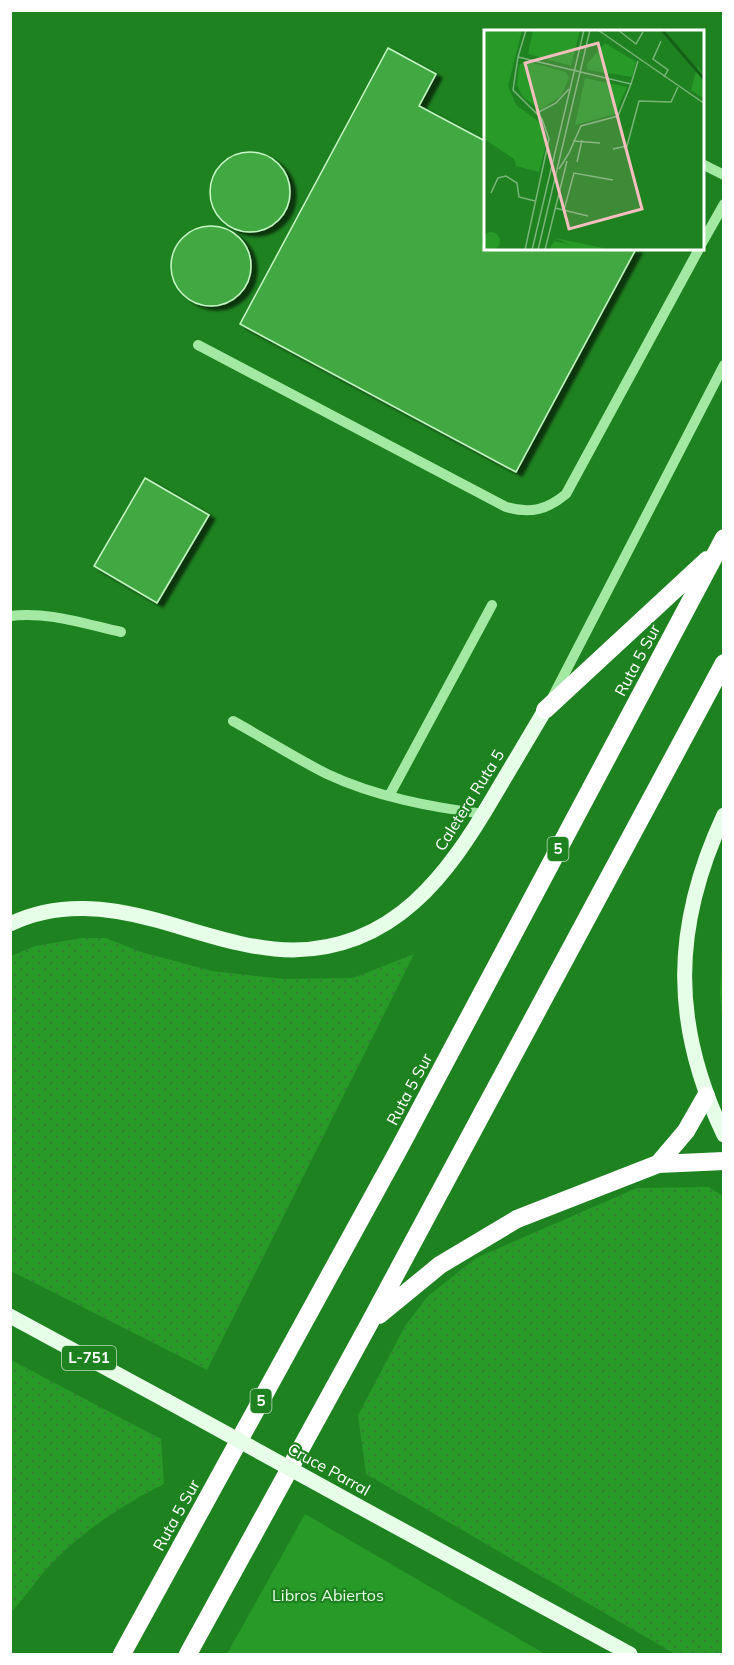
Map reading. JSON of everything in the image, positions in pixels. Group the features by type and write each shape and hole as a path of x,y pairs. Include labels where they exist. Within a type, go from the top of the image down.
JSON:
{"highway":[{"path":"545,710 720,544"},
{"name":"Ruta 5 Sur","path":"122,1654 400,1147 720,544"},
{"path":"188,1654 369,1324 723,663"},
{"path":"658,1164 686,1131 706,1096"},
{"path":"369,1324 403,1293 440,1265 496,1230 538,1210 658,1164 723,1161"}],"main road":[{"name":"Caletera Ruta 5","path":"10,924 42,913 69,908 94,907 119,910 269,948 317,948 342,943 367,934 390,922 422,897 452,863 484,814 545,710"},
{"path":"723,815 696,887 687,927 684,957 692,1051 706,1096 723,1135"},
{"name":"Cruce Parral","path":"10,1316 630,1654"}],"street":[{"path":"704,165 723,175"},
{"path":"704,239 723,204"},
{"path":"198,345 506,507 531,512 555,503 566,494 698,250"},
{"name":"Caletera Ruta 5","path":"545,710 723,365"},
{"path":"389,796 492,605"},
{"path":"10,616 27,614 44,616 121,632"},
{"path":"233,721 327,774 389,796 434,807 484,814"}],"green space":[{"path":"723,923 723,1029 720,993"},
{"path":"82,938 106,938 141,952 212,971 283,979 353,978 414,954 207,1370 11,1271 11,956 35,946"},
{"path":"709,1187 724,1197 723,1654 675,1654 366,1474 358,1415 405,1326 428,1296 476,1258 637,1188"},
{"path":"11,1360 161,1439 164,1484 119,1509 91,1528 47,1568 11,1612"},
{"name":"Libros Abiertos","path":"305,1514 545,1654 227,1654"}],"building":[{"path":"388,48 436,74 419,106 484,140 484,250 635,250 516,472 240,324"},
{"path":"250,152 265,155 278,164 287,177 290,192 287,207 278,220 265,229 250,232 235,229 222,220 213,207 210,192 213,177 222,164 235,155"},
{"path":"211,226 226,229 239,238 248,251 251,266 248,281 239,294 226,303 211,306 196,303 183,294 174,281 171,266 174,251 183,238 196,229"},
{"path":"145,478 209,515 157,603 94,566"}]}
